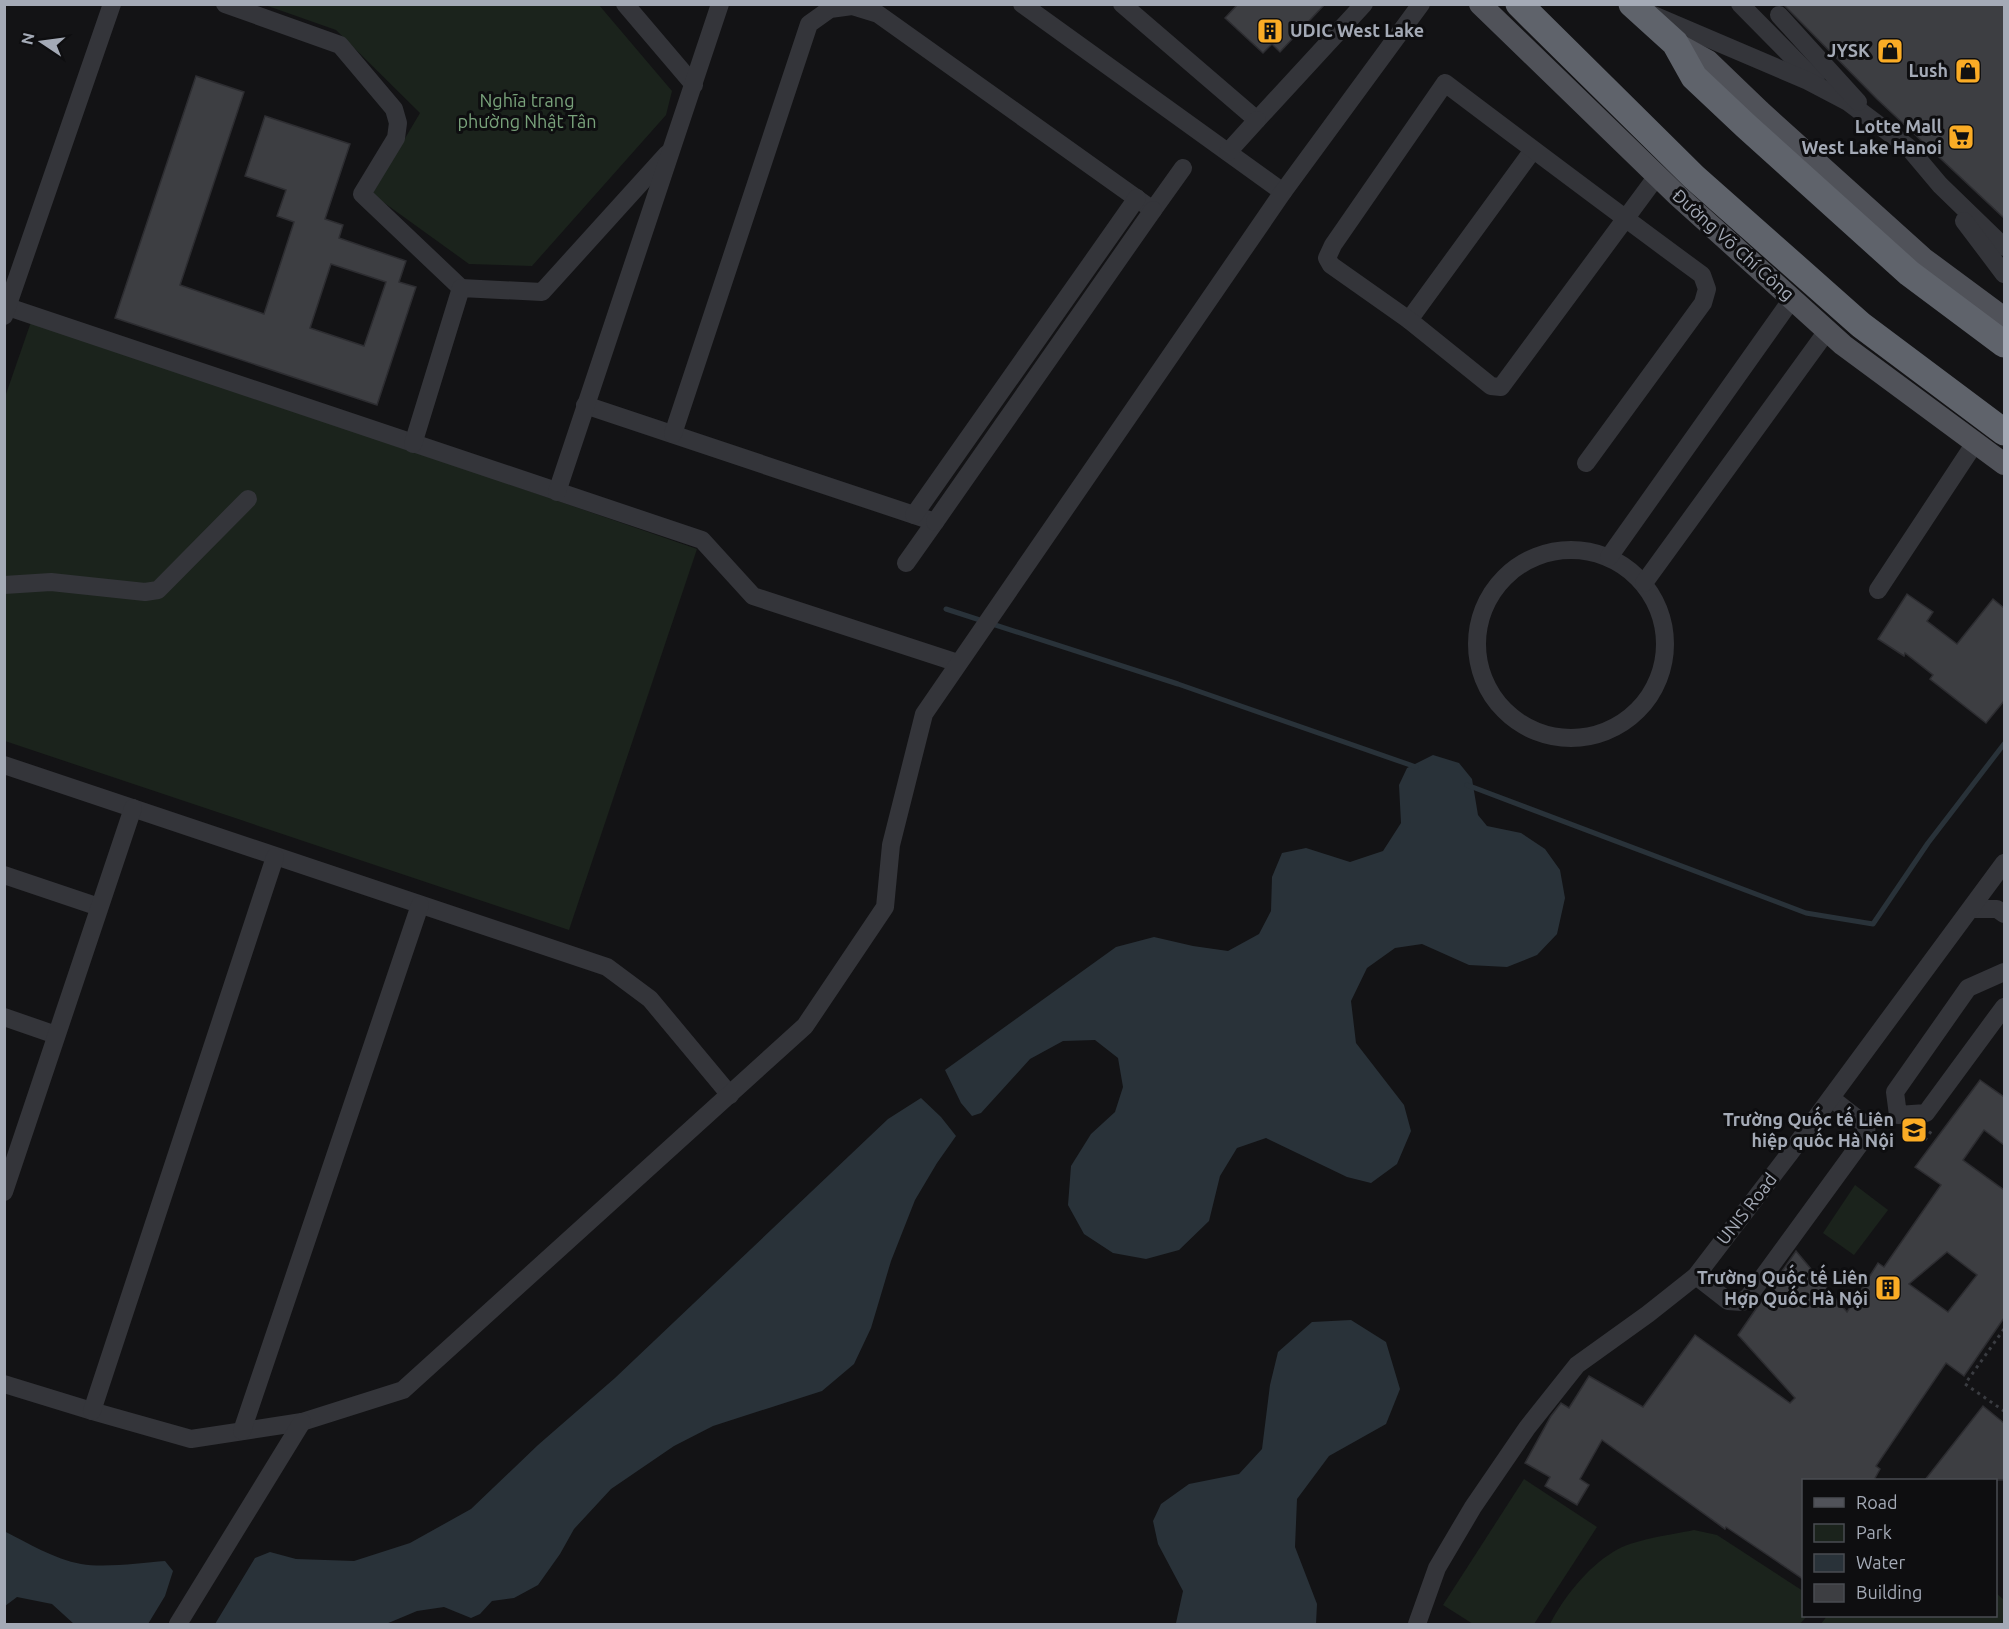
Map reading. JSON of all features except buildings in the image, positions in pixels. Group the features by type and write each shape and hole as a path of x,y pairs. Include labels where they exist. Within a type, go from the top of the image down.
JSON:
{"highway":[{"name":"Đường Võ Chí Công","path":"1520,4 1694,177 1861,325 2004,432"},
{"path":"1634,6 1675,43 1694,77 1763,141 1909,273 2004,344"}],"main road":[{"name":"Đường Võ Chí Công","path":"1480,4 1656,176 1827,331 2004,465"},
{"path":"1675,43 1708,61 1923,258 2004,318"}],"street":[{"path":"112,4 6,312 702,540 753,596 958,663"},
{"path":"225,4 340,45 394,109 398,123 396,138 362,194 461,288 542,292 673,148"},
{"path":"625,4 694,85"},
{"path":"557,492 720,4"},
{"path":"1122,4 1257,120"},
{"path":"1228,152 1364,4"},
{"path":"1740,4 1826,91"},
{"path":"673,434 809,24 830,9 852,6 878,14 1154,210"},
{"path":"1028,6 1283,192"},
{"path":"4,1384 191,1439 302,1422 403,1390 805,1026 885,907 891,845 924,714 1283,192 1418,6"},
{"path":"1634,6 1848,102 1908,147 1940,185 2004,247"},
{"path":"1779,15 1878,124"},
{"path":"1586,464 1703,303 1707,289 1702,275 1624,218 1445,83 1333,245 1327,258 1331,265 1408,320 1491,386 1501,387 1624,218 1656,176"},
{"path":"1408,320 1533,150"},
{"path":"906,563 1183,168"},
{"path":"1940,185 2004,274"},
{"path":"914,515 1137,198"},
{"path":"413,444 461,288"},
{"path":"1609,557 1792,299"},
{"path":"1644,583 1827,331"},
{"path":"1022,362 1038,374"},
{"path":"585,405 935,522"},
{"path":"1878,590 1975,443"},
{"path":"4,585 43,582 145,592 158,590 248,499"},
{"path":"1566,548 1598,552 1609,557 1627,566 1644,583 1661,614 1666,644 1661,674 1647,700 1626,721 1599,735 1569,739 1540,734 1511,718 1490,693 1478,663 1477,630 1487,599 1507,573 1534,556 1566,548"},
{"path":"4,765 607,967 650,999 730,1095"},
{"path":"4,1192 133,808"},
{"path":"92,1411 275,857"},
{"name":"UNIS Road","path":"1417,1624 1437,1568 1473,1507 1527,1428 1577,1365 1696,1276 1831,1098 2004,863"},
{"path":"4,875 99,907"},
{"path":"242,1431 420,905"},
{"path":"1971,909 1997,909 2004,914"},
{"path":"2004,976 1968,988 1895,1092 1898,1115 1926,1113 2004,1007"},
{"path":"4,1017 56,1035"},
{"path":"1696,1276 1728,1300 1742,1302 1749,1296 1865,1137 1867,1126 1863,1121 1831,1098"},
{"path":"178,1624 302,1422"}],"path":[{"path":"2004,1329 1965,1384 2004,1411"}],"green space":[{"name":"Nghĩa trang phường Nhật Tân","path":"265,5 599,5 672,91 666,115 532,266 469,264 372,194 420,113 336,30"},
{"path":"32,319 697,549 569,930 5,741 5,397"},
{"path":"1855,1185 1888,1210 1854,1255 1823,1233"},
{"path":"1524,1479 1597,1527 1534,1624 1473,1624 1443,1605"},
{"path":"1694,1530 1717,1535 1802,1590 1802,1617 1806,1617 1800,1624 1550,1624 1577,1584 1594,1566 1613,1552 1641,1541"},
{"path":"1997,1594 2004,1600 2004,1624 1821,1624 1826,1617 1997,1617"}],"water":[{"path":"1433,755 1459,763 1472,779 1478,815 1487,826 1521,833 1545,849 1560,870 1565,898 1557,934 1537,955 1507,967 1469,965 1422,944 1395,948 1367,968 1351,1001 1356,1043 1404,1105 1411,1131 1397,1164 1371,1183 1347,1177 1266,1138 1237,1148 1220,1176 1209,1221 1179,1250 1146,1259 1113,1253 1084,1234 1068,1205 1071,1166 1091,1134 1115,1112 1123,1087 1118,1058 1095,1040 1063,1041 1030,1059 981,1113 972,1116 961,1103 945,1070 1116,947 1154,937 1228,951 1259,934 1271,911 1272,877 1282,853 1306,848 1350,862 1383,851 1401,823 1399,785 1407,768"},
{"path":"921,1098 941,1117 956,1136 915,1200 891,1261 871,1328 854,1364 822,1391 713,1426 674,1446 611,1489 574,1529 538,1585 514,1598 492,1601 480,1614 471,1618 444,1607 417,1611 386,1624 215,1624 255,1558 270,1552 296,1559 354,1561 410,1543 471,1509 538,1445 615,1378 888,1119"},
{"path":"1351,1320 1386,1342 1400,1389 1386,1424 1329,1456 1297,1499 1295,1547 1317,1604 1316,1624 1174,1624 1183,1591 1158,1544 1153,1521 1161,1504 1189,1484 1239,1474 1262,1449 1270,1385 1278,1352 1312,1322"},
{"path":"4,1531 71,1562 101,1566 165,1561 173,1571 165,1596 148,1624 74,1624 52,1604 17,1597 5,1606"}],"waterway":[{"path":"946,609 1178,684 1416,767"},
{"path":"1467,785 1806,913 1873,924 1928,843 2004,744"}],"place":[{"name":"UDIC West Lake","path":"1270,31"},
{"name":"JYSK","path":"1890,51"},
{"name":"Lush","path":"1968,71"},
{"name":"Lotte Mall West Lake Hanoi","path":"1961,137"},
{"name":"Trường Quốc tế Liên hiệp quốc Hà Nội","path":"1914,1130"},
{"name":"Trường Quốc tế Liên Hợp Quốc Hà Nội","path":"1888,1288"}]}
